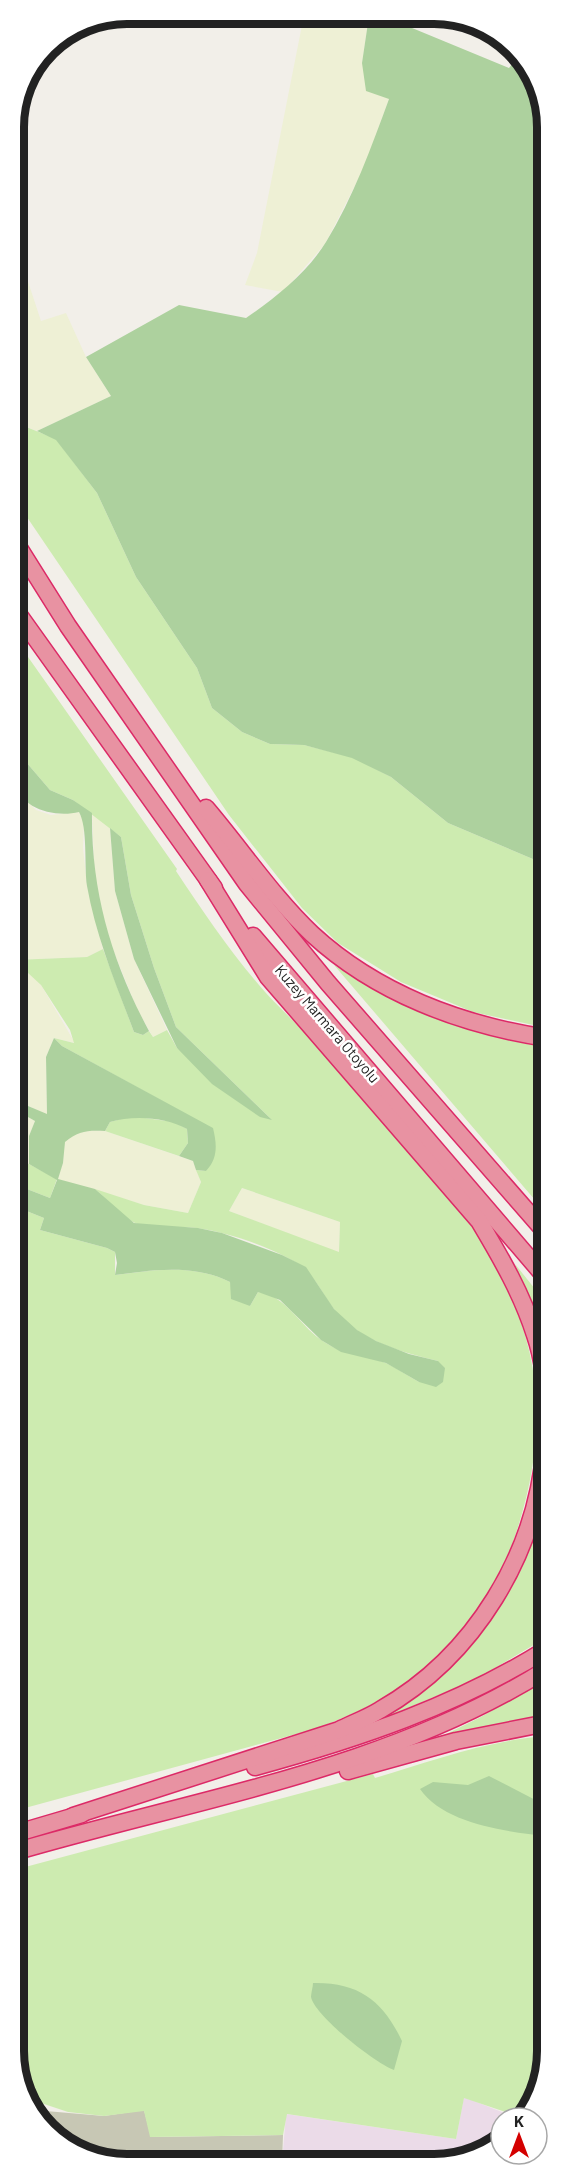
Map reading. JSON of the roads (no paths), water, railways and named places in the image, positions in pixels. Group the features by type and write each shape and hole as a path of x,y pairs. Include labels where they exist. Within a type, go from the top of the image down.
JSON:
{"highway":[{"path":"24,556 68,626 145,737 313,934 348,962 391,989 438,1010 483,1025 537,1036"},
{"name":"Kuzey Marmara Otoyolu","path":"24,622 208,880 287,978 537,1267"},
{"name":"Kuzey Marmara Otoyolu","path":"145,737 247,884 328,983 537,1223"},
{"path":"208,880 268,977 479,1221 506,1265 537,1342"},
{"path":"24,1831 339,1730 381,1710 419,1683 453,1653 498,1593 511,1571 530,1524 537,1495"},
{"path":"73,1816 325,1748 387,1728 459,1698 537,1654"},
{"path":"24,1849 308,1772 397,1743 502,1696 537,1675"},
{"path":"84,1831 321,1778 456,1741 537,1725"}]}
